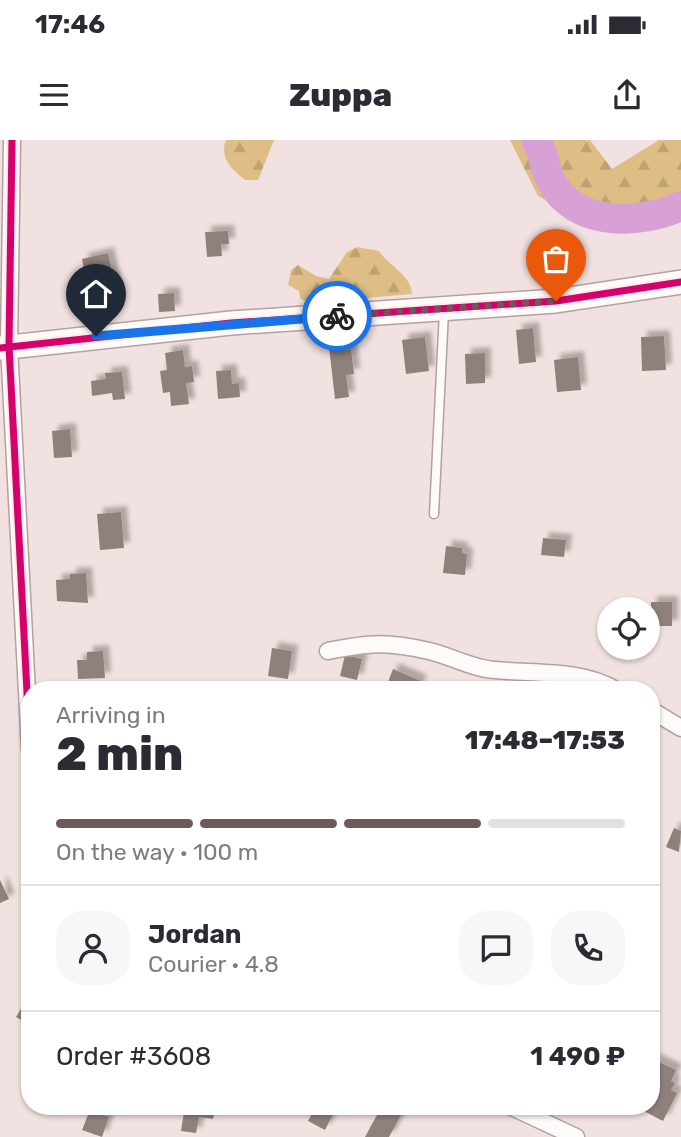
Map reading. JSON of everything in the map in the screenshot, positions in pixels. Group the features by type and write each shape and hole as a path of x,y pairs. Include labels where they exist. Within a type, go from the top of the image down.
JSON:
{"street":[{"path":"12,140 4,347 26,681"},
{"path":"4,347 231,323 556,301 681,282"},
{"path":"328,651 378,642 429,651 492,670 541,671 598,681"},
{"path":"660,715 681,728"},
{"path":"529,1115 576,1137"}],"lane":[{"path":"434,514 444,310"}],"green space":[{"path":"226,140 274,140 258,180 245,180 231,168 224,152"},
{"path":"510,140 590,140 612,169 659,140 681,140 681,213 603,230 538,196"},
{"path":"357,247 379,251 404,276 412,294 308,303 300,298 299,291 288,285 291,270 298,265 316,276 329,279 347,252"}],"building":[{"path":"228,231 229,244 221,244 222,256 207,257 205,232"},
{"path":"108,253 116,289 98,293 93,272 85,274 82,259"},
{"path":"174,293 175,311 159,312 158,294"},
{"path":"533,328 536,362 519,364 516,330"},
{"path":"664,336 666,370 642,371 641,337"},
{"path":"425,337 429,371 406,374 402,340"},
{"path":"344,345 345,350 351,349 354,374 346,375 349,397 335,399 329,347"},
{"path":"183,350 185,367 192,366 194,382 186,383 189,404 171,406 170,392 163,393 160,371 167,370 165,353"},
{"path":"485,353 485,383 466,384 465,354"},
{"path":"578,357 581,390 557,392 554,360"},
{"path":"231,370 232,384 239,383 240,397 218,399 216,371"},
{"path":"122,372 125,399 113,400 112,393 92,396 91,381 106,379 105,373"},
{"path":"70,429 72,457 54,458 52,431"},
{"path":"121,512 124,548 100,550 97,514"},
{"path":"543,538 566,540 564,557 541,555"},
{"path":"446,546 462,548 462,553 467,554 465,575 443,573"},
{"path":"86,573 88,603 57,601 56,580 70,579 70,574"},
{"path":"660,602 672,602 672,626 660,626"},
{"path":"272,648 292,651 288,679 268,676"},
{"path":"103,651 105,678 78,679 77,660 87,660 87,652"},
{"path":"345,655 362,659 357,680 340,676"},
{"path":"393,669 421,681 388,681"},
{"path":"674,828 681,831 679,852 666,847"},
{"path":"0,880 9,899 0,903"},
{"path":"660,1062 676,1070 671,1081 675,1083 671,1090 677,1093 663,1121 651,1115 660,1115"},
{"path":"88,1115 109,1117 102,1137 82,1130"},
{"path":"184,1115 214,1115 213,1119 199,1117 196,1133 181,1131"},
{"path":"311,1115 332,1115 325,1130 308,1121"},
{"path":"377,1115 401,1115 389,1137 365,1137"}],"waterway":[{"path":"536,140 551,181 562,196 576,207 592,214 628,219 647,217 681,206"}],"cycle path":[{"path":"12,140 9,346 26,681"},
{"path":"0,348 231,323 556,301 681,282"}],"way so far":[{"path":"337,316 556,301"}],"route":[{"path":"96,336 337,316"}]}
